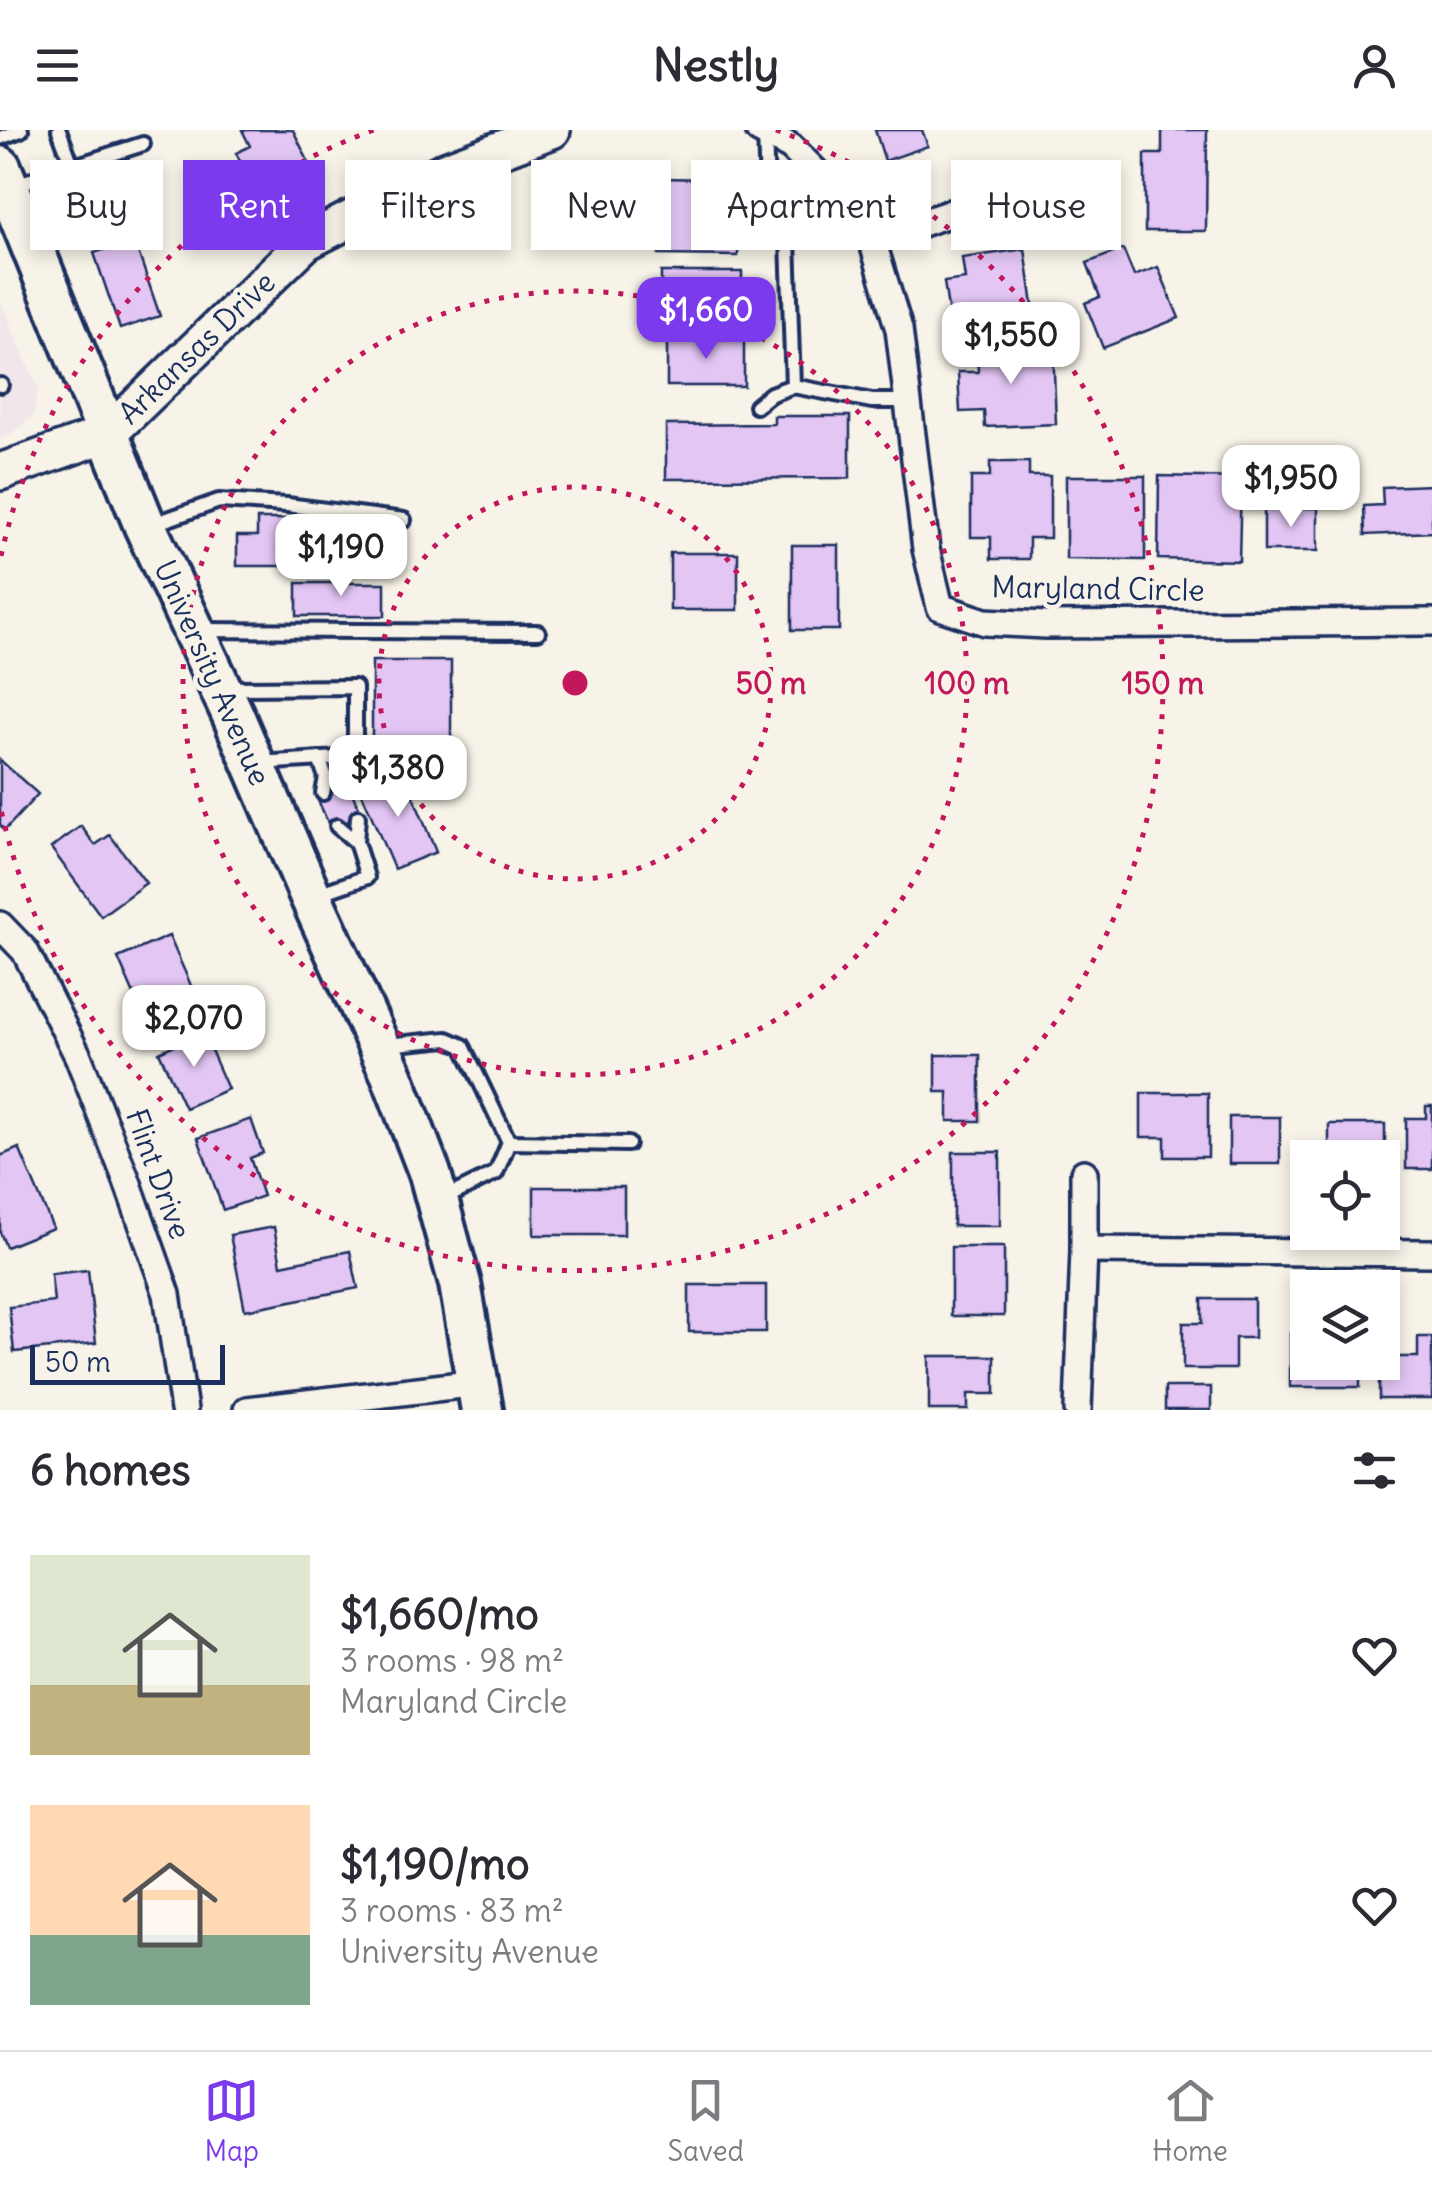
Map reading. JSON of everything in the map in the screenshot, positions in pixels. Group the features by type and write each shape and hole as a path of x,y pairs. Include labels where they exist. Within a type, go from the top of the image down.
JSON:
{"main road":[{"name":"University Avenue","path":"4,177 145,526 254,764 424,1158 460,1284 480,1397"}],"street":[{"name":"Arkansas Drive","path":"108,433 306,242 446,170 552,130"},
{"name":"Maryland Circle","path":"762,132 792,147 805,160"},
{"name":"Maryland Circle","path":"875,250 900,330 926,550 940,607 985,622 1046,624 1432,622"},
{"path":"0,472 108,433"},
{"name":"Flint Drive","path":"0,925 25,951 78,1056 126,1180 167,1294 184,1410"},
{"path":"1078,1410 1084,1173"},
{"path":"1084,1250 1432,1253"},
{"path":"247,1410 480,1397"}],"lane":[{"path":"0,138 21,130"},
{"path":"59,130 70,160"},
{"path":"762,132 767,190 788,240 793,386"},
{"path":"89,160 143,144"},
{"path":"4,177 30,172"},
{"path":"756,406 771,394 793,386 872,401 908,401"},
{"path":"145,526 220,501 404,520"},
{"path":"193,630 538,632"},
{"path":"220,688 355,687 355,757 254,764"},
{"path":"319,759 326,777 323,793"},
{"path":"326,777 342,784"},
{"path":"311,897 368,877 356,842 358,817"},
{"path":"337,826 356,842"},
{"path":"378,1046 447,1039 463,1046 508,1142 496,1173 438,1202"},
{"path":"508,1142 628,1144"}],"shaded area":[{"path":"0,300 38,389 33,416 0,440"}],"building":[{"path":"242,130 293,130 308,160 240,160 236,153 250,146"},
{"path":"875,130 922,130 928,146 885,160"},
{"path":"1162,130 1207,130 1206,231 1145,231 1145,154 1162,154"},
{"path":"671,178 691,179 691,250 738,250 738,256 659,255 659,250 671,250"},
{"path":"137,250 160,316 120,329 94,253"},
{"path":"1025,250 1036,326 976,335 974,318 950,322 944,282 965,279 962,258"},
{"path":"1121,250 1134,276 1158,267 1179,318 1103,348 1085,303 1100,297 1087,263"},
{"path":"661,272 742,272 742,319 661,319"},
{"path":"667,339 744,339 744,386 667,386"},
{"path":"1053,345 1056,424 985,427 984,411 960,412 958,372 978,372 977,349"},
{"path":"774,416 850,416 850,478 666,479 666,425 774,424"},
{"path":"990,462 1029,462 1029,476 1050,476 1050,538 1029,538 1029,559 991,559 991,537 971,537 971,477 990,477"},
{"path":"1066,476 1145,476 1145,560 1066,559"},
{"path":"1159,476 1241,478 1239,561 1158,559"},
{"path":"1432,485 1432,532 1365,535 1364,506 1383,505 1382,487"},
{"path":"1264,508 1318,508 1318,551 1264,551"},
{"path":"257,519 329,519 329,544 297,544 297,566 237,566 237,536 257,536"},
{"path":"792,545 839,545 839,630 792,630"},
{"path":"670,553 738,553 738,610 670,610"},
{"path":"297,583 385,583 385,616 297,616"},
{"path":"372,661 451,661 451,760 372,760"},
{"path":"0,760 38,794 5,830 0,825"},
{"path":"403,771 436,852 394,869 360,789"},
{"path":"347,782 362,815 331,829 316,796"},
{"path":"81,826 95,845 110,835 146,883 101,916 51,848"},
{"path":"169,936 197,999 146,1022 118,958"},
{"path":"203,1032 228,1089 185,1108 159,1052"},
{"path":"936,1055 980,1055 980,1121 948,1121 948,1092 936,1092"},
{"path":"1141,1093 1208,1093 1208,1157 1165,1157 1165,1137 1141,1137"},
{"path":"1426,1106 1432,1106 1432,1169 1406,1169 1406,1118 1426,1118"},
{"path":"1229,1117 1280,1117 1280,1164 1229,1164"},
{"path":"251,1119 263,1153 250,1158 263,1196 223,1210 198,1138"},
{"path":"1329,1124 1385,1124 1385,1140 1329,1140"},
{"path":"19,1148 53,1228 6,1247 0,1232 0,1156"},
{"path":"953,1152 1000,1152 1000,1226 953,1226"},
{"path":"534,1187 624,1187 624,1235 534,1235"},
{"path":"274,1227 281,1265 350,1251 358,1288 245,1310 230,1235"},
{"path":"951,1247 1004,1247 1004,1316 951,1316"},
{"path":"88,1270 96,1343 14,1352 9,1307 54,1302 51,1274"},
{"path":"689,1285 766,1285 766,1332 689,1332"},
{"path":"1202,1299 1254,1299 1254,1338 1235,1338 1235,1369 1183,1369 1183,1323 1202,1323"},
{"path":"1418,1337 1432,1337 1432,1399 1379,1399 1379,1380 1400,1380 1400,1357 1418,1357"},
{"path":"929,1356 995,1356 995,1394 968,1394 968,1410 929,1410"},
{"path":"1290,1380 1360,1380 1360,1387 1290,1387"},
{"path":"1165,1387 1211,1387 1211,1410 1165,1410"}]}
